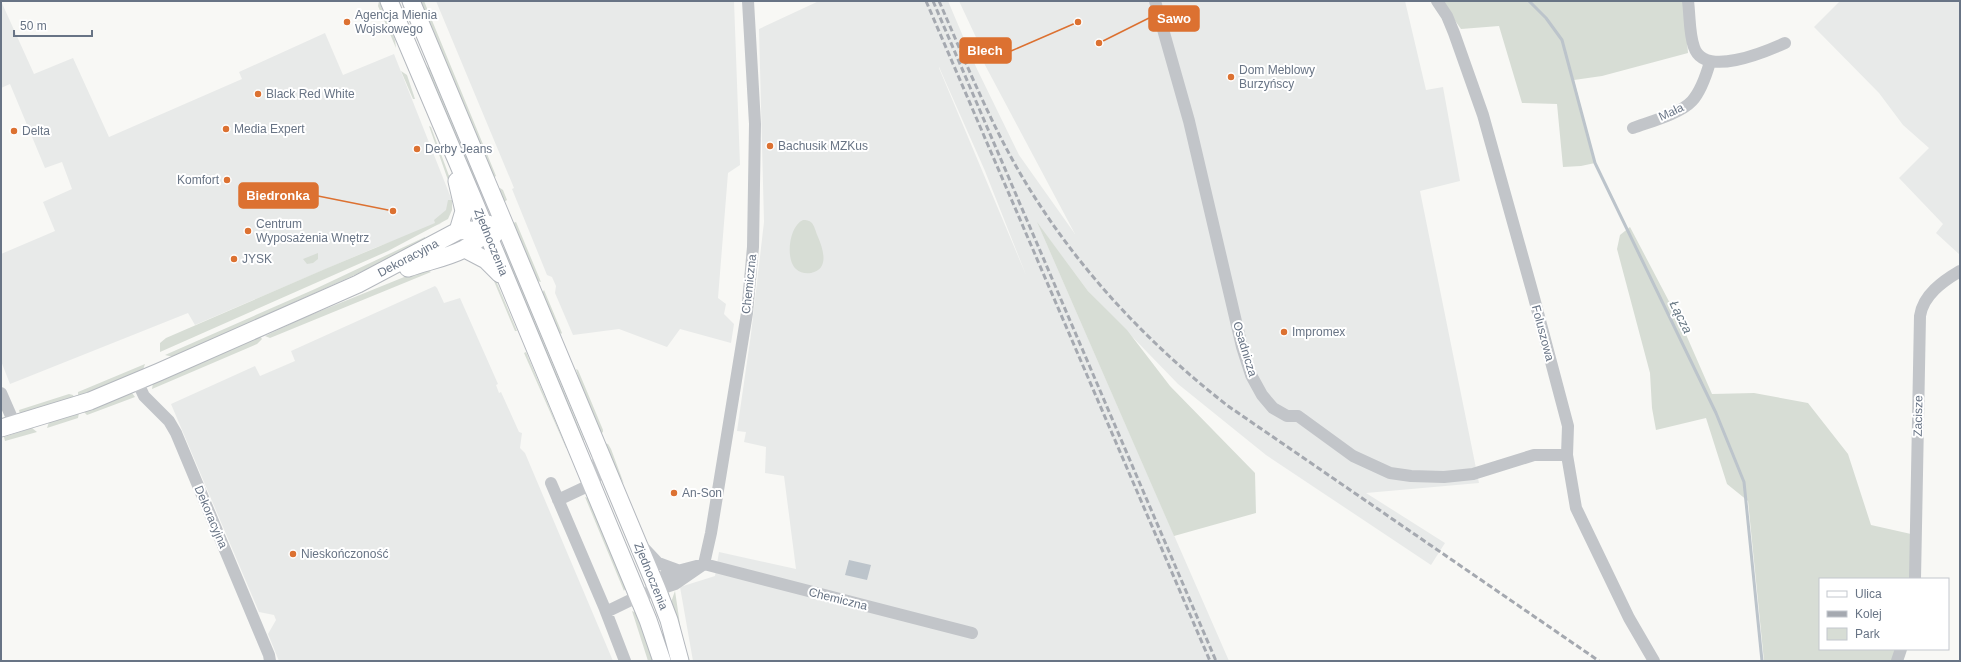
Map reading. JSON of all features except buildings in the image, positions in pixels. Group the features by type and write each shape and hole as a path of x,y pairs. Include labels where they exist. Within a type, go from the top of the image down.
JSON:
{"main road":[{"name":"Zjednoczenia","path":"389,1 640,600 653,632 662,661"},
{"name":"Zjednoczenia","path":"411,1 656,588 669,620 680,661"},
{"path":"442,127 464,211 458,231"},
{"path":"485,231 490,218 491,191"},
{"name":"Dekoracyjna","path":"8,427 90,401 138,381 358,284 458,231 472,229 485,231 498,237 506,244 523,268"},
{"name":"Dekoracyjna","path":"358,284 465,249 477,240 485,231"},
{"path":"465,249 486,260 506,280"}],"street":[{"name":"Chemiczna","path":"656,588 666,588 675,584 704,564 711,533 746,313 753,247 755,124 748,1"},
{"name":"Osadnicza","path":"1155,1 1189,121 1242,347 1251,375 1262,394 1273,408 1287,416 1298,416 1353,456 1390,473 1444,477 1473,474 1534,455 1567,455"},
{"name":"Foluszowa","path":"1437,1 1447,16 1454,33 1483,116 1568,426 1567,455 1576,508 1629,618 1654,661"},
{"path":"1688,1 1694,47 1699,57 1710,62 1730,60 1762,53 1785,43"},
{"name":"Mała","path":"1633,128 1681,109 1691,102 1701,87 1710,62"},
{"name":"Zacisze","path":"1915,578 1922,307 1927,299 1948,279 1960,271"},
{"name":"Dekoracyjna","path":"138,381 144,396 169,421 176,434 269,654 270,661"},
{"path":"1,394 8,427"},
{"name":"Zjednoczenia","path":"591,483 596,480 599,466 597,446"},
{"path":"551,483 606,612 625,661"},
{"path":"558,500 591,483 603,484 617,493"},
{"path":"634,535 648,554 658,563 677,570"},
{"name":"Chemiczna","path":"640,600 656,588 664,576 677,570 704,564 972,633"},
{"name":"Zjednoczenia","path":"606,612 640,600"},
{"path":"1897,661 1901,650"}],"shaded area":[{"path":"1,1 34,74 73,58 109,137 242,79 239,72 325,33 343,75 394,54 451,198 451,211 440,224 377,247 195,325 188,313 10,384 1,361 1,254 55,231 43,202 72,189 62,162 45,168 10,84 1,88"},
{"path":"436,1 734,1 740,165 728,173 718,298 726,304 724,314 734,324 731,343 680,329 667,347 619,329 573,335 555,293 556,286 552,277 547,275 512,189 514,188"},
{"path":"819,1 948,1 976,67 1019,155 1075,234 985,65 980,53 981,48 959,1 1405,1 1426,90 1443,87 1460,181 1420,191 1479,483 1366,493 1445,543 1431,565 1266,455 1178,384 1088,291 1038,224 1229,661 693,661 680,587 715,576 719,552 796,569 784,476 765,473 766,447 744,442 746,432 737,431 751,334 764,222 759,29","holes":["939,67 985,171 1026,275"]},
{"path":"1840,1 1960,1 1960,255 1936,233 1943,224 1899,178 1929,148 1903,125 1879,93 1814,27"},
{"path":"435,286 444,303 460,298 498,384 496,385 499,393 501,392 519,432 522,433 520,448 525,453 613,661 279,661 268,634 276,620 274,615 259,612 171,404 255,366 260,376 295,361 291,351"},
{"path":"849,560 871,565 867,580 845,575"}],"green space":[{"path":"379,1 395,40 396,48 378,6"},
{"path":"418,1 424,1 496,176 493,178"},
{"path":"1441,1 1684,1 1688,53 1602,76 1574,80 1595,163 1581,166 1563,167 1557,104 1522,103 1499,26 1461,29"},
{"path":"423,62 429,68 478,185 475,186"},
{"path":"401,71 407,75 415,99 413,99"},
{"path":"429,126 431,127 455,192 449,183"},
{"path":"500,188 503,190 507,200 504,202 513,223 516,222 541,282 537,281 496,189"},
{"path":"448,200 452,200 452,210 448,219 388,251 160,352 160,343 166,338 435,223 434,220 446,210"},
{"path":"803,220 811,222 813,225 820,242 824,258 821,267 817,271 811,273 803,273 796,269 790,258 790,243 794,229 798,223"},
{"path":"1037,222 1088,291 1127,330 1170,386 1255,473 1256,513 1174,536"},
{"path":"1630,227 1684,330 1712,394 1754,393 1808,403 1848,454 1871,525 1911,534 1911,578 1819,578 1819,650 1898,650 1894,661 1764,661 1748,501 1727,484 1706,418 1656,430 1652,408 1650,373 1617,249 1620,235"},
{"path":"425,237 425,241 421,245 173,357 165,355 315,289"},
{"path":"500,243 506,251 584,440 580,442"},
{"path":"318,253 318,259 313,263 307,264 303,259"},
{"path":"428,270 431,272 270,338 265,336 303,318 419,271"},
{"path":"491,274 494,276 517,331 515,331"},
{"path":"544,290 562,333 561,334 551,321 542,293"},
{"path":"260,336 262,339 257,344 152,389 153,383"},
{"path":"526,352 566,447 566,448 524,353"},
{"path":"145,364 143,370 137,374 78,396 78,392"},
{"path":"576,369 578,370 603,430 603,432 599,435 585,401"},
{"path":"132,393 135,397 87,415 84,412"},
{"path":"69,394 73,395 74,398 20,414 19,410"},
{"path":"79,413 78,418 47,428 49,422"},
{"path":"32,428 37,432 5,441 4,437"},
{"path":"604,443 608,444 611,449 624,484 608,456"},
{"path":"585,497 591,499 627,585 624,591"},
{"path":"675,591 681,631 689,661 687,661 670,605"},
{"path":"632,611 637,613 656,661 648,661"}],"waterway":[{"name":"Łącza","path":"1529,1 1546,18 1562,40 1595,163 1716,413 1744,482 1762,661"}],"railway":[{"path":"926,1 1210,661"},
{"path":"933,1 1216,661"},
{"path":"939,1 987,109 1025,182 1049,219 1075,254 1131,319 1194,379 1228,406 1599,661"}],"place":[{"name":"Agencja Mienia Wojskowego","path":"347,22"},
{"name":"Blech","path":"1078,22"},
{"name":"Sawo","path":"1099,43"},
{"name":"Dom Meblowy Burzyńscy","path":"1231,77"},
{"name":"Black Red White","path":"258,94"},
{"name":"Media Expert","path":"226,129"},
{"name":"Delta","path":"14,131"},
{"name":"Bachusik MZKus","path":"770,146"},
{"name":"Derby Jeans","path":"417,149"},
{"name":"Komfort","path":"227,180"},
{"name":"Biedronka","path":"393,211"},
{"name":"Centrum Wyposażenia Wnętrz","path":"248,231"},
{"name":"JYSK","path":"234,259"},
{"name":"Impromex","path":"1284,332"},
{"name":"An-Son","path":"674,493"},
{"name":"Nieskończoność","path":"293,554"}]}
